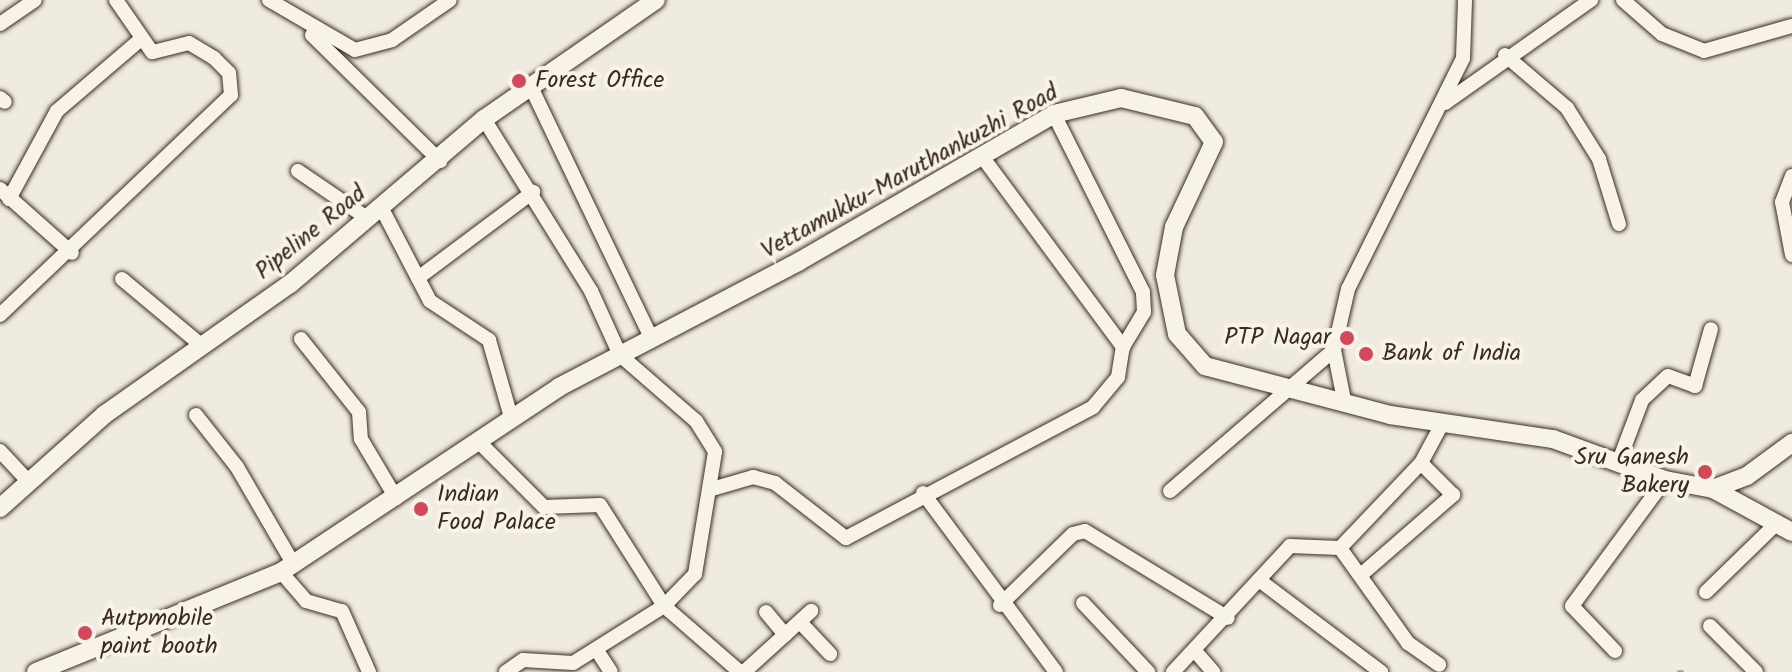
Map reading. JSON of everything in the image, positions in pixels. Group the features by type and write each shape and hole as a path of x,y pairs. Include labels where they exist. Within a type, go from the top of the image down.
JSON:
{"main road":[{"name":"Pipeline Road","path":"0,508 104,415 202,346 440,161 484,119 654,0"},
{"name":"Vettamukku-Maruthankuzhi Road","path":"47,669 288,568 396,498 511,417 1054,114 1093,101 1135,99 1175,107 1206,125 1214,142 1208,166 1174,227 1167,308 1177,334 1205,366 1291,384 1442,424 1553,439 1665,480 1713,489 1784,527"},
{"path":"1713,489 1747,476 1792,443"}],"street":[{"path":"0,24 35,0"},
{"path":"0,315 72,253 231,95 229,73 197,45 152,52 116,0"},
{"path":"269,0 299,22 440,161"},
{"path":"299,22 355,50 374,48 450,0"},
{"path":"1344,400 1334,350 1348,289 1373,231 1445,103 1463,58 1465,0"},
{"path":"1445,103 1505,55 1591,0"},
{"path":"1623,0 1662,34 1704,51 1792,26"},
{"path":"72,253 4,194 57,111 141,39"},
{"path":"1505,55 1567,108 1599,159 1619,224"},
{"path":"531,87 652,340"},
{"path":"712,489 753,477 775,483 846,538 923,493 1093,407 1118,377 1123,347 1139,327 1143,292 1054,114"},
{"path":"484,119 533,192 620,355 711,440 712,489 695,574 664,606 573,663 523,660 506,672"},
{"path":"981,155 1123,347"},
{"path":"298,171 374,212 430,301 489,340 511,417"},
{"path":"1792,176 1782,202 1792,255"},
{"path":"418,278 533,192"},
{"path":"122,279 202,346"},
{"path":"1619,461 1642,400 1668,376 1695,386 1711,329"},
{"path":"301,339 359,412 361,439 396,498"},
{"path":"1170,491 1334,350"},
{"path":"196,415 237,467 306,601 342,611 369,672"},
{"path":"1340,548 1421,463 1442,424"},
{"path":"478,441 544,507 600,505 664,606 742,672 811,611"},
{"path":"0,451 29,482"},
{"path":"1362,574 1453,495 1421,463"},
{"path":"1615,651 1572,606 1665,480"},
{"path":"923,493 1000,605 1056,672"},
{"path":"1706,592 1784,527"},
{"path":"1000,605 1073,534 1085,531 1228,618"},
{"path":"1173,672 1228,618 1290,546 1340,548 1362,574 1408,643 1439,665"},
{"path":"1259,580 1381,672"},
{"path":"1083,603 1148,672"},
{"path":"766,612 785,635"},
{"path":"800,622 830,654"},
{"path":"1710,626 1756,672"},
{"path":"596,649 611,672"},
{"path":"1195,651 1213,672"}],"place":[{"name":"Forest Office","path":"519,81"},
{"name":"PTP Nagar","path":"1347,338"},
{"name":"Bank of India","path":"1366,354"},
{"name":"Sru Ganesh Bakery","path":"1705,472"},
{"name":"Indian Food Palace","path":"421,509"},
{"name":"Autpmobile paint booth","path":"85,633"}]}
